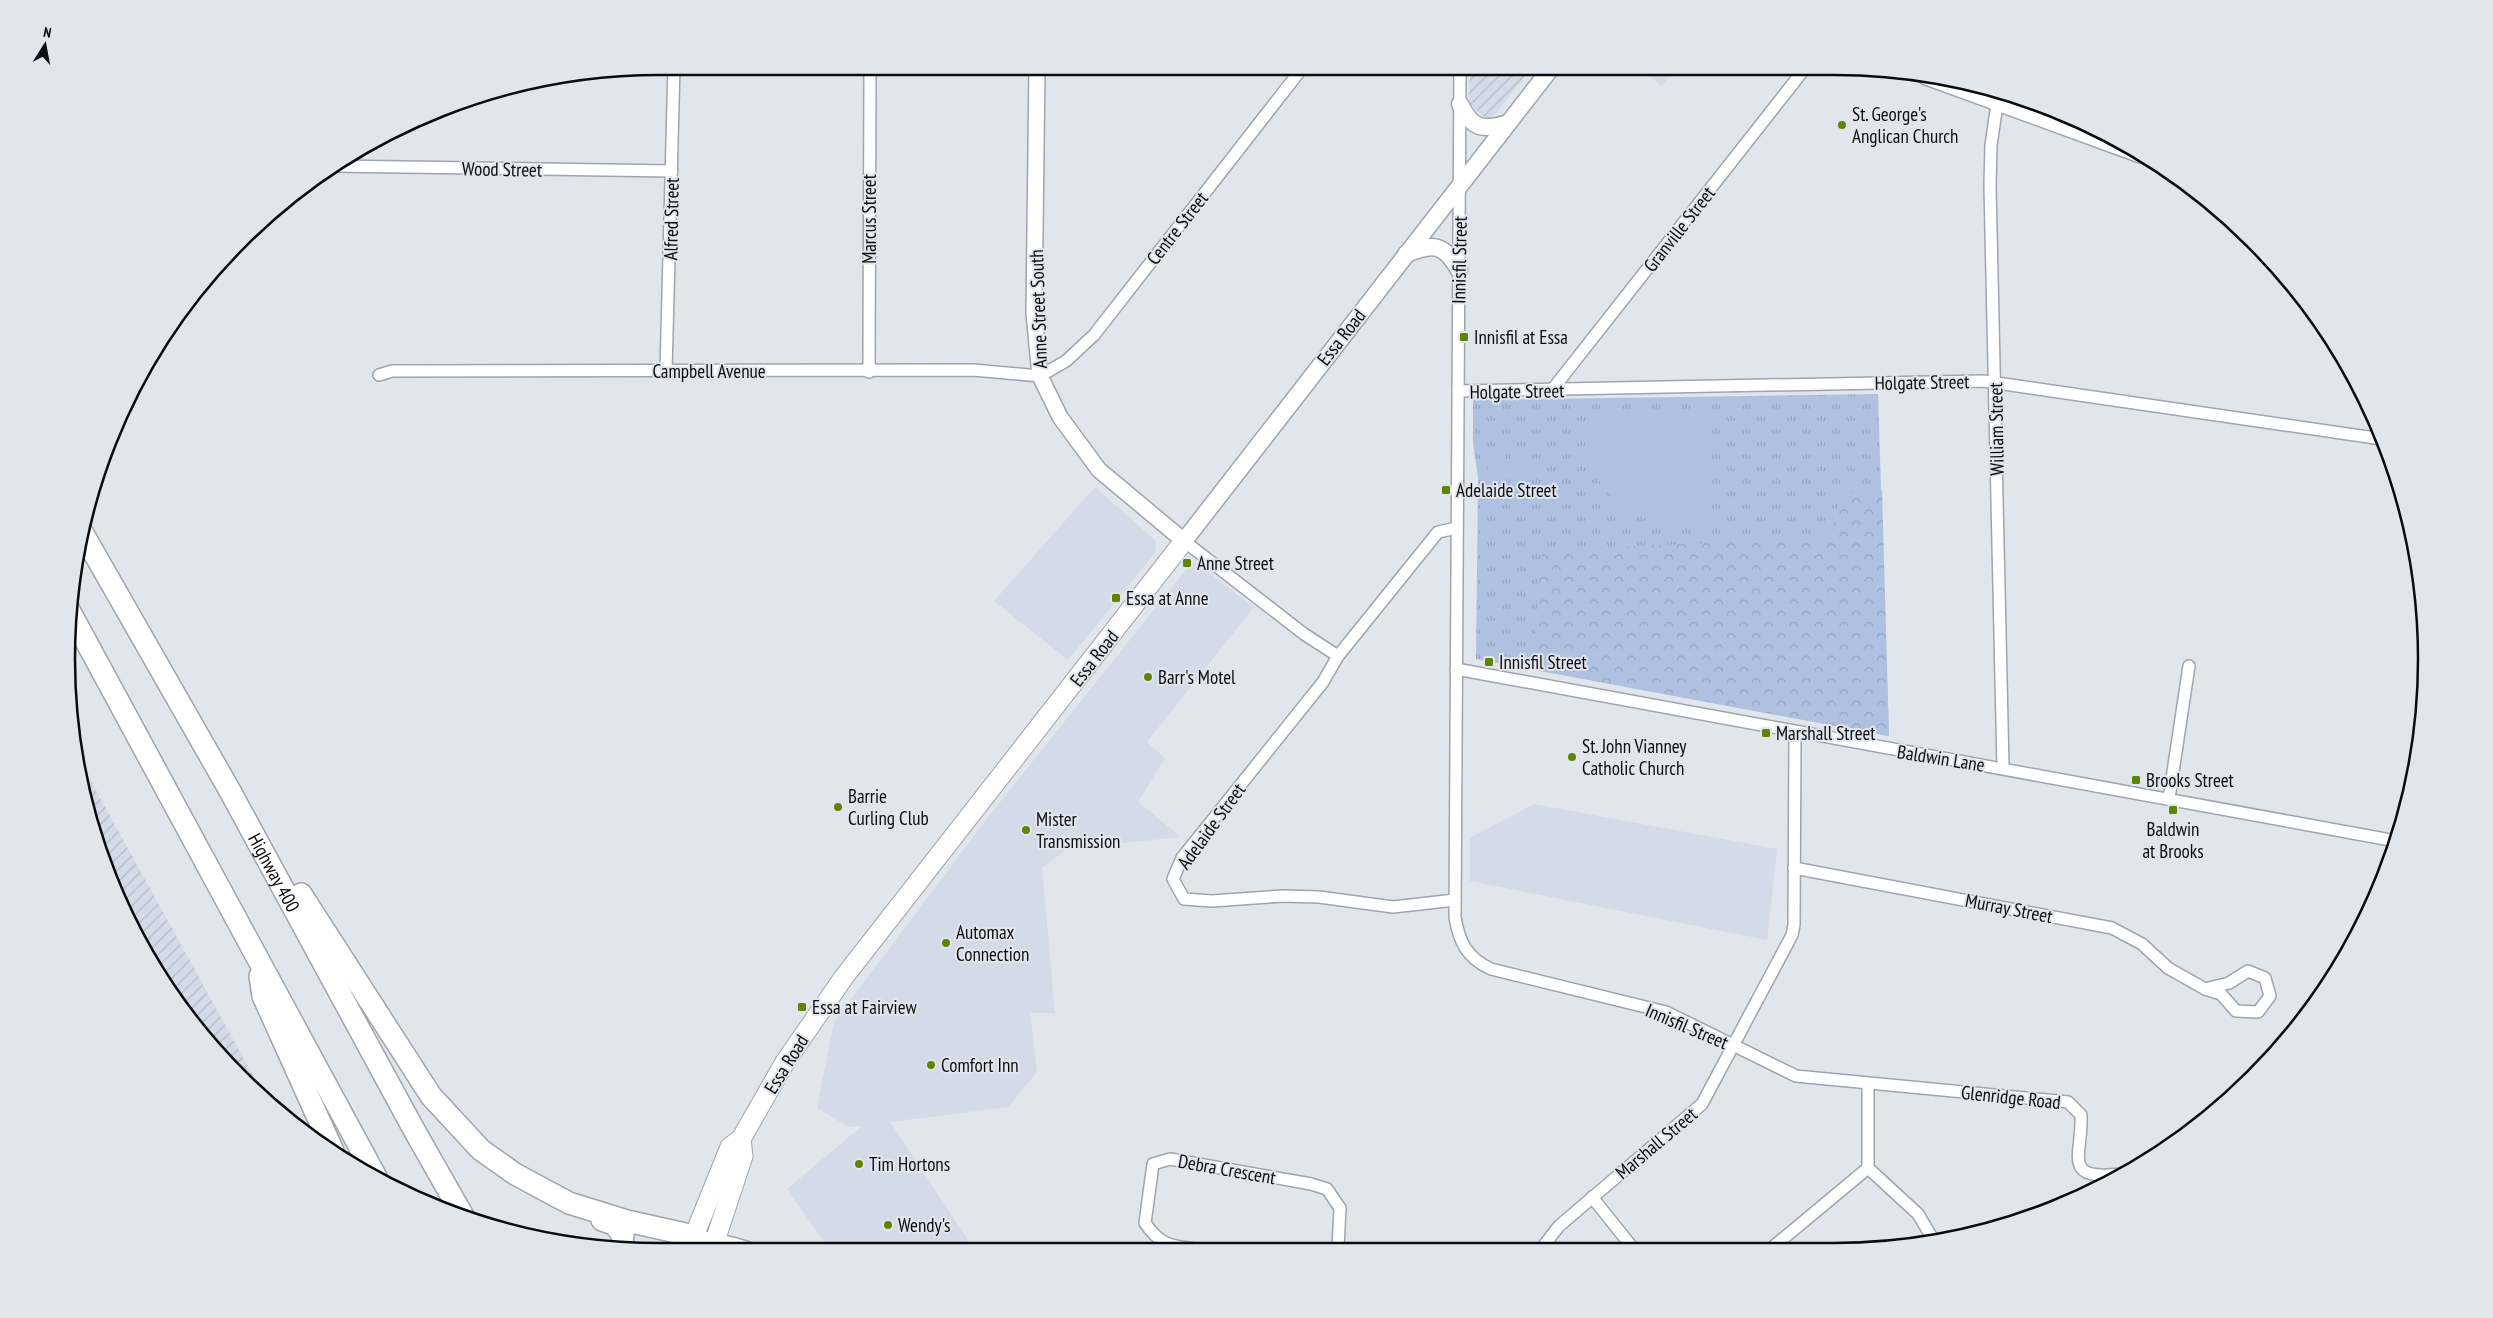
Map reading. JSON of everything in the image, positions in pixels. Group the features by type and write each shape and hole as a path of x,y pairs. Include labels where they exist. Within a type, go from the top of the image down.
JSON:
{"highway":[{"name":"Highway 400","path":"87,541 230,791 408,1120 458,1207"},
{"path":"76,623 371,1167"},
{"path":"230,791 283,868 431,1096 481,1150 515,1174 569,1203 697,1243"},
{"path":"258,956 263,996 327,1139"},
{"path":"569,1203 582,1214 607,1221 618,1228 623,1235 622,1242"}],"main road":[{"name":"Essa Road","path":"707,1243 730,1147 740,1139 785,1062 844,977 1546,75"},
{"path":"1460,104 1470,121 1477,126 1492,128 1508,123"},
{"path":"2025,107 2085,132"},
{"path":"1406,254 1426,246 1436,247 1451,256 1459,270"}],"street":[{"name":"Alfred Street","path":"666,371 674,75"},
{"name":"Marcus Street","path":"869,372 870,75"},
{"name":"Anne Street South","path":"1037,75 1034,313 1040,376 1060,417 1099,470 1184,541 1304,634 1338,656"},
{"name":"Centre Street","path":"1040,376 1066,361 1094,335 1297,75"},
{"name":"Innisfil Street","path":"1460,75 1455,900 1455,917 1460,942 1472,958 1480,964 1502,973 1666,1012 1796,1076 1868,1084"},
{"name":"Granville Street","path":"1552,390 1800,75"},
{"name":"William Street","path":"1998,99 1990,164 2003,768"},
{"name":"Wood Street","path":"346,166 672,171"},
{"name":"Campbell Avenue","path":"379,375 392,371 869,372 973,370 1040,376"},
{"name":"Holgate Street","path":"1458,392 1983,381 2375,439"},
{"name":"Adelaide Street","path":"1455,900 1393,907 1319,897 1282,896 1212,901 1184,899 1173,880 1182,858 1322,682 1338,656 1438,532 1457,528"},
{"path":"2169,798 2189,666"},
{"name":"Baldwin Lane","path":"1456,669 1952,761 2003,768 2389,839"},
{"name":"Marshall Street","path":"1546,1243 1560,1226 1592,1197 1694,1113 1705,1099 1792,935 1795,732"},
{"name":"Murray Street","path":"1794,868 2112,928 2142,944 2168,968 2205,989 2221,994 2236,1011 2258,1012 2270,996 2265,978 2248,971 2228,982 2205,989"},
{"path":"1868,1084 1868,1168 1918,1214 1930,1235"},
{"name":"Glenridge Road","path":"1868,1084 2068,1102 2081,1115 2082,1126 2077,1151 2082,1168 2088,1174 2107,1175"},
{"name":"Debra Crescent","path":"1168,1243 1156,1239 1145,1223 1152,1164 1170,1160 1327,1188 1340,1208 1338,1243"},
{"path":"1778,1243 1868,1168"},
{"path":"1592,1197 1628,1243"}],"shaded area":[{"path":"1470,75 1526,75 1494,116 1486,119 1469,103"},
{"path":"1648,75 1670,75 1662,86"},
{"path":"1095,487 1156,541 1155,553 1068,660 994,601"},
{"path":"1193,561 1254,607 1147,742 1165,758 1138,802 1181,837 1067,849 1042,868 1055,1013 1030,1013 1037,1072 1008,1107 890,1122 970,1243 825,1243 787,1189 862,1126 849,1127 817,1108 834,1022 985,821"},
{"path":"86,772 256,1082 220,1044 196,1015 153,951 119,882 106,847"},
{"path":"1534,804 1777,849 1767,940 1470,881 1470,838"}],"green space":[{"path":"1878,394 1889,736 1476,659 1478,477 1473,443 1473,400"},
{"path":"1587,411 1706,412 1709,524 1657,524 1622,508 1596,477 1585,436"},
{"path":"1488,450 1506,450 1506,489 1488,489"},
{"path":"1510,451 1528,451 1529,490 1511,490"},
{"path":"1882,490 1889,736 1533,669 1542,550 1830,538 1841,493"}],"place":[{"name":"St. George's Anglican Church","path":"1842,125"},
{"name":"Innisfil at Essa","path":"1464,337"},
{"name":"Adelaide Street","path":"1446,490"},
{"name":"Anne Street","path":"1187,563"},
{"name":"Essa at Anne","path":"1116,598"},
{"name":"Innisfil Street","path":"1489,662"},
{"name":"Barr's Motel","path":"1148,677"},
{"name":"Marshall Street","path":"1766,733"},
{"name":"St. John Vianney Catholic Church","path":"1572,757"},
{"name":"Brooks Street","path":"2136,780"},
{"name":"Barrie Curling Club","path":"838,807"},
{"name":"Baldwin at Brooks","path":"2173,810"},
{"name":"Mister Transmission","path":"1026,830"},
{"name":"Automax Connection","path":"946,943"},
{"name":"Essa at Fairview","path":"802,1007"},
{"name":"Comfort Inn","path":"931,1065"},
{"name":"Tim Hortons","path":"859,1164"},
{"name":"Wendy's","path":"888,1225"}]}
